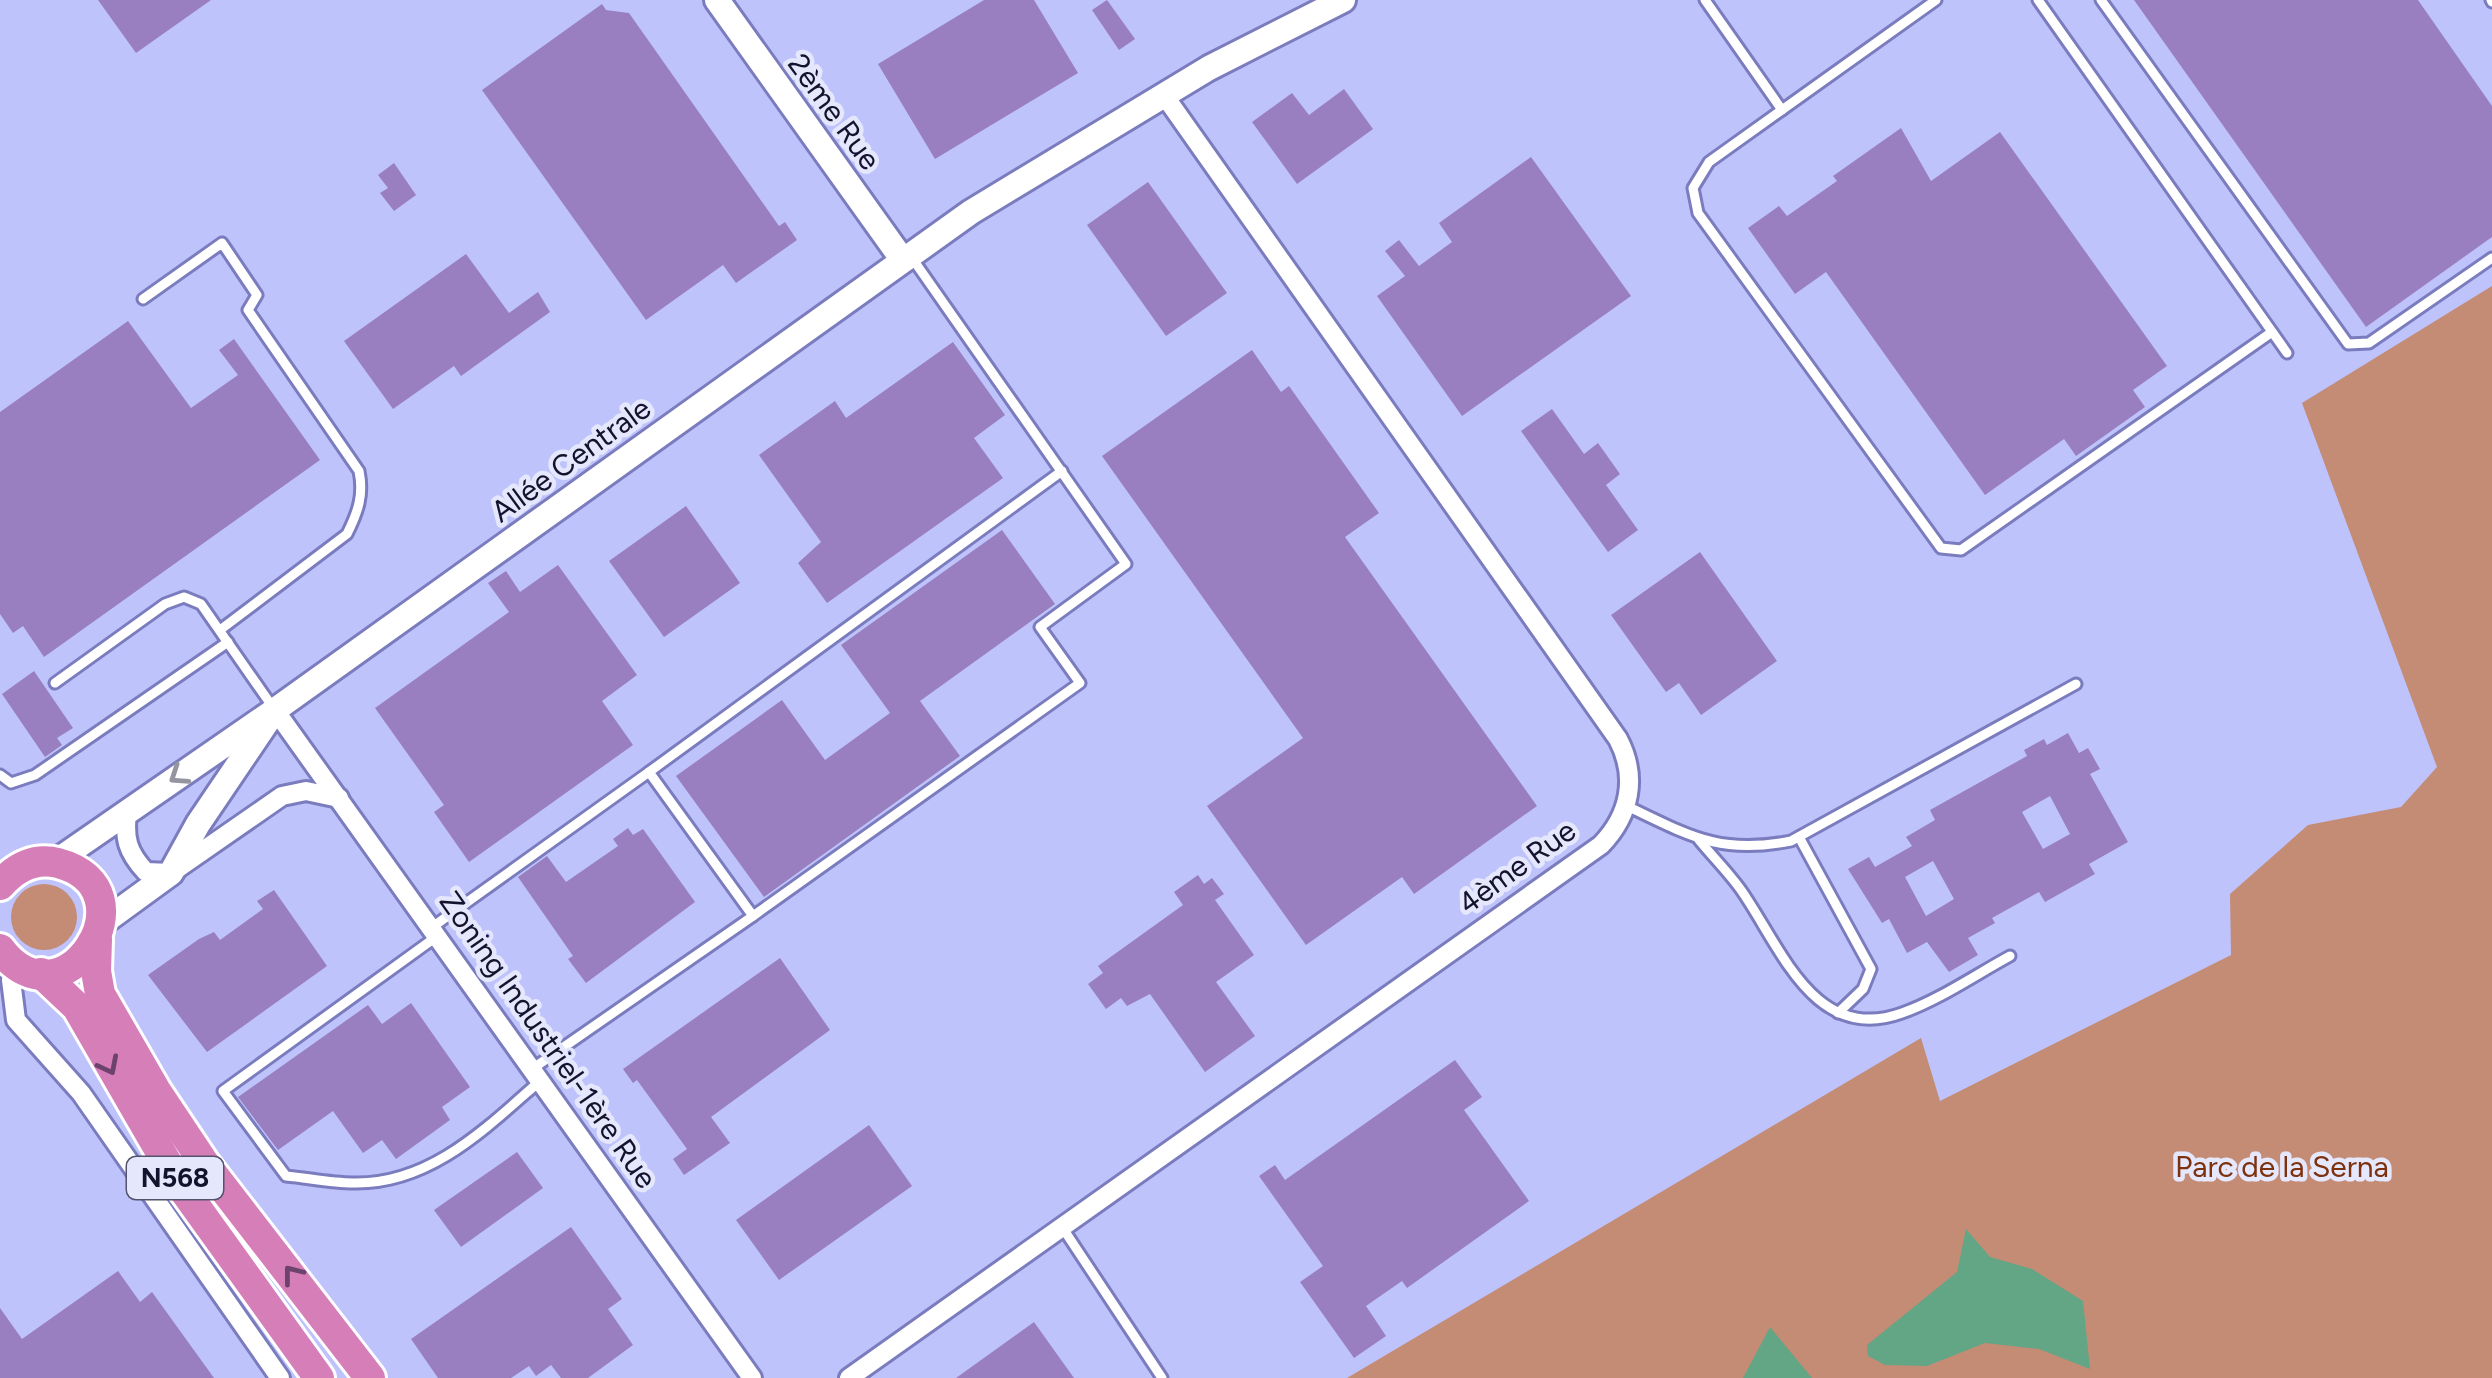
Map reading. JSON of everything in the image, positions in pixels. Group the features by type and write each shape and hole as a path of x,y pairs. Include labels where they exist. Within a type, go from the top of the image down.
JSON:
{"highway":[{"name":"N568","path":"0,848 85,878 100,907 96,971 100,994 204,1163 370,1378"},
{"path":"0,886 15,870 43,863"},
{"path":"12,959 68,968 80,961 99,932"},
{"name":"N568","path":"12,959 77,1007 178,1182 319,1378"}],"street":[{"name":"2ème Rue","path":"717,0 906,256"},
{"path":"1343,0 1164,95 1618,739 1629,759 1627,806"},
{"name":"Allée Centrale","path":"43,863 127,812 275,710 906,256 1085,140 1164,95"},
{"path":"171,873 275,710"},
{"name":"Zoning Industriel-1ère Rue","path":"275,710 752,1378"},
{"path":"99,932 171,873 282,796 306,791 339,797"},
{"name":"4ème Rue","path":"849,1378 1600,845 1617,828 1627,806"},
{"path":"127,812 124,836 132,857 146,872 171,873"},
{"path":"12,959 16,1020 81,1093 280,1378"}],"lane":[{"path":"1705,0 1782,110"},
{"path":"1936,0 1708,163 1693,188 1698,213 1940,548 1961,550 2272,332"},
{"path":"2038,0 2287,353"},
{"path":"2102,0 2348,344 2369,343 2492,258"},
{"path":"143,299 223,243 256,296 248,310 359,471 359,512 347,534 220,630"},
{"path":"906,256 1062,471 1126,564 1040,627 1080,683 536,1075 473,1140 419,1172 356,1184 286,1176 223,1091 1062,471"},
{"path":"55,683 165,604 184,597 201,604 275,710"},
{"path":"0,775 11,783 35,775 228,642"},
{"path":"1627,806 1699,840 1749,849 1799,837 2076,684"},
{"path":"650,772 753,916"},
{"path":"1799,837 1871,969 1863,989 1838,1013"},
{"path":"1699,840 1739,887 1796,976 1825,1009 1856,1019 1900,1014 2010,956"},
{"path":"1062,1227 1162,1378"}],"green space":[{"name":"Parc de la Serna","path":"2492,286 2492,1378 1347,1378 1921,1038 1940,1101 2231,955 2230,894 2308,825 2401,807 2437,767 2302,403"},
{"path":"44,884 67,894 77,917 67,940 44,950 21,940 11,917 21,894"}],"shaded area":[{"path":"1966,1229 1990,1257 2032,1269 2083,1301 2090,1369 2039,1349 1985,1343 1927,1366 1885,1365 1868,1356 1867,1345 1957,1272"},
{"path":"1770,1327 1812,1378 1743,1378"}],"building":[{"path":"98,0 211,0 136,53"},
{"path":"984,0 1034,0 1078,73 935,159 878,64"},
{"path":"1107,0 1135,39 1119,50 1092,10"},
{"path":"2134,0 2418,0 2492,106 2492,237 2366,327"},
{"path":"602,4 606,10 629,13 779,226 785,222 797,240 736,283 723,265 646,320 482,90"},
{"path":"1344,89 1373,129 1297,184 1252,122 1292,93 1309,115"},
{"path":"1901,128 1931,181 2000,132 2167,366 2133,390 2145,407 2076,456 2064,439 1985,495 1826,272 1795,294 1748,228 1779,206 1787,216"},
{"path":"1531,157 1631,296 1462,416 1377,296 1405,276 1385,251 1399,240 1419,266 1452,242 1439,223"},
{"path":"394,163 416,195 394,211 380,193 388,188 378,175"},
{"path":"1148,182 1227,293 1166,336 1087,225"},
{"path":"466,254 509,313 538,292 550,312 461,376 454,366 393,409 344,341"},
{"path":"128,321 191,408 238,375 219,350 234,339 320,460 44,657 23,626 13,633 0,614 0,412"},
{"path":"953,342 1005,415 974,438 1003,478 827,603 798,563 821,542 759,455 835,401 846,418"},
{"path":"1252,350 1281,392 1289,386 1379,513 1345,537 1537,806 1414,894 1402,877 1306,945 1207,806 1303,738 1102,456"},
{"path":"1552,409 1584,454 1598,443 1620,474 1606,485 1638,530 1608,552 1521,431"},
{"path":"686,506 740,583 664,637 609,561"},
{"path":"1002,530 1055,604 920,701 960,756 764,897 676,776 782,700 825,760 890,713 841,645"},
{"path":"1700,552 1777,661 1701,715 1679,683 1666,692 1611,615"},
{"path":"558,565 637,675 602,701 633,745 469,862 434,812 444,805 375,708 509,612 488,583 506,571 520,592"},
{"path":"34,671 73,728 57,738 62,745 45,757 2,694"},
{"path":"2068,733 2079,753 2088,748 2100,769 2090,774 2128,842 2089,864 2095,874 2045,902 2039,892 1992,918 1995,923 1968,938 1978,955 1949,972 1927,942 1907,953 1889,919 1882,923 1848,869 1869,857 1875,867 1912,846 1906,837 1935,820 1930,810 2027,756 2024,750 2044,739 2047,745","holes":["2050,796 2070,834 2043,849 2022,812","1933,861 1954,899 1926,916 1905,877"]},
{"path":"628,828 633,835 643,829 695,902 586,983 568,959 573,956 518,877 547,856 566,882 618,846 613,839"},
{"path":"1198,875 1204,884 1212,878 1224,894 1215,900 1254,955 1216,982 1255,1036 1205,1072 1150,994 1127,1006 1121,998 1106,1009 1088,984 1103,973 1098,966 1183,905 1174,892"},
{"path":"274,890 327,966 207,1052 148,975 199,939 214,932 220,940 263,909 257,901"},
{"path":"780,958 830,1030 711,1117 730,1143 684,1175 673,1159 687,1149 637,1080 633,1083 623,1069"},
{"path":"411,1003 470,1087 442,1107 450,1120 396,1159 382,1140 363,1153 333,1111 278,1150 238,1097 368,1005 382,1024"},
{"path":"1455,1060 1482,1097 1464,1110 1529,1201 1407,1288 1402,1281 1366,1306 1386,1336 1354,1358 1300,1282 1323,1266 1259,1176 1275,1165 1285,1180"},
{"path":"869,1125 912,1186 779,1280 736,1220"},
{"path":"517,1152 543,1188 461,1247 434,1210"},
{"path":"571,1227 622,1299 608,1309 633,1345 588,1378 561,1378 551,1365 536,1376 529,1366 511,1378 438,1378 411,1339"},
{"path":"118,1271 140,1302 152,1292 214,1378 0,1378 0,1308 22,1339"},
{"path":"1034,1322 1074,1378 956,1378"}]}
